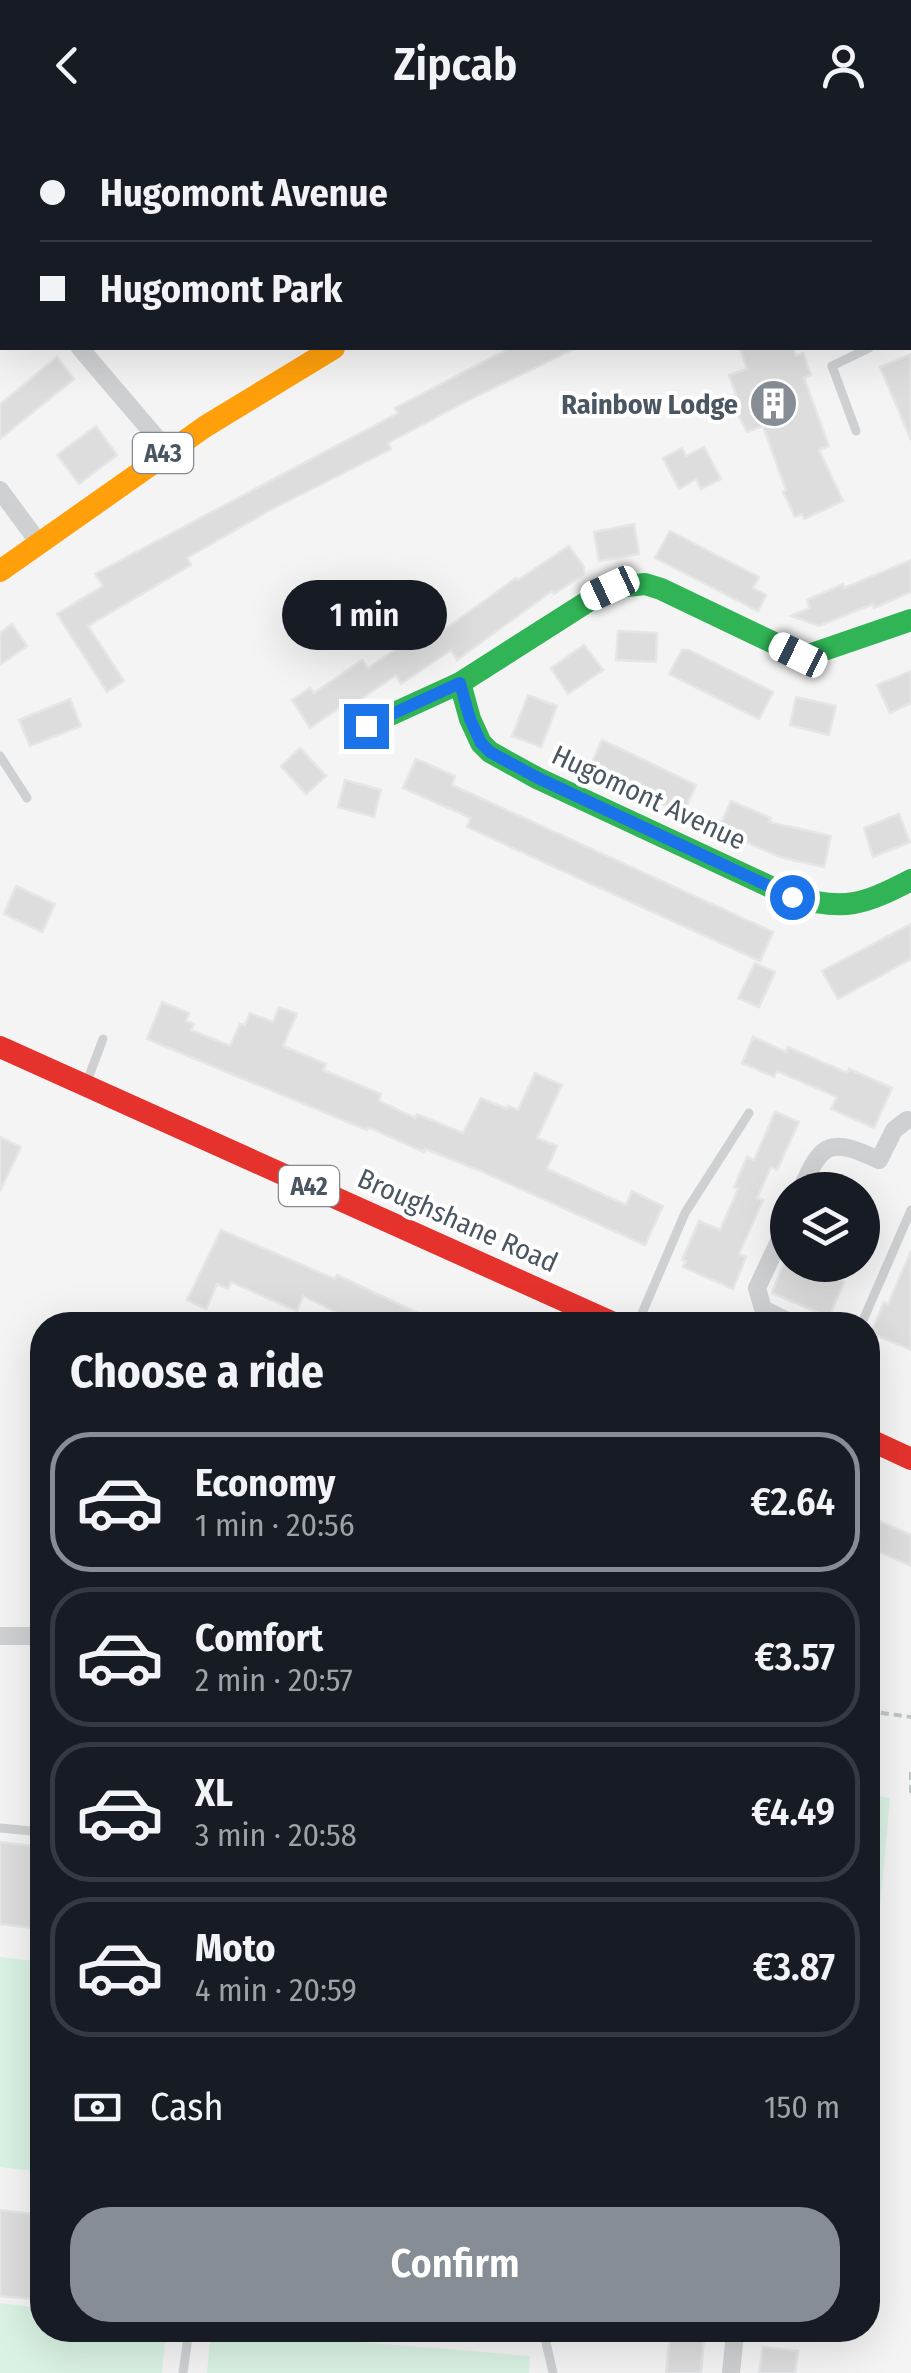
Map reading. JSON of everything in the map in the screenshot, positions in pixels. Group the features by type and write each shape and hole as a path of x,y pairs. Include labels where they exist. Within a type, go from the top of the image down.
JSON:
{"street":[{"path":"82,350 167,450"},
{"name":"A43","path":"0,571 167,450 272,382 330,350"},
{"path":"0,490 39,543"},
{"path":"366,726 460,683 591,597 626,585 662,588 798,655 812,654 911,620"},
{"name":"Hugomont Avenue","path":"460,683 470,719 481,743 490,752 792,897 824,906 854,908 911,880"},
{"name":"Broughshane Road","path":"0,1047 589,1312"},
{"path":"809,1172 824,1148 844,1144 879,1160 894,1130 907,1120"},
{"path":"770,1262 758,1288 763,1308 771,1312"},
{"path":"880,1445 911,1459"},
{"path":"0,1636 30,1636"},
{"path":"731,2373 733,2342"}],"lane":[{"path":"856,431 832,366 865,350"},
{"path":"0,756 27,798"},
{"path":"85,1086 102,1039"},
{"path":"643,1312 685,1213 748,1113"},
{"path":"867,1312 911,1210"},
{"path":"0,1828 30,1831"},
{"path":"183,2373 187,2342"},
{"path":"546,2342 554,2373"}],"path":[{"path":"880,1713 911,1717"},
{"path":"911,1772 911,1793"}],"green space":[{"path":"880,1797 890,1798 880,1906"},
{"path":"0,1957 30,1961 30,2171 0,2167"},
{"path":"0,2303 30,2307 30,2342 165,2342 162,2373 0,2373"},
{"path":"210,2342 358,2342 530,2356 529,2373 207,2373"}],"building":[{"path":"506,350 572,350 388,443 391,449 272,509 187,558 191,565 88,626 124,681 107,692 57,614 103,586 95,574 398,413 395,408"},
{"name":"Rainbow Lodge","path":"741,350 794,350 796,356 803,353 811,375 804,378 829,446 819,450 843,501 804,519 802,514 795,517 783,492 786,490 763,426 747,432 729,397 736,395 729,375 747,369"},
{"path":"911,354 911,440 880,367"},
{"path":"57,357 74,379 0,439 0,404"},
{"path":"96,426 117,455 79,484 57,455"},
{"path":"704,447 721,479 701,489 696,479 679,489 663,458 682,448 686,456"},
{"path":"634,524 639,554 599,561 594,532"},
{"path":"670,531 759,577 753,588 766,595 758,611 655,558"},
{"path":"569,546 584,567 584,574 554,594 552,591 457,660 451,650 401,684 396,675 310,728 292,700 310,688 314,693 362,660 368,668 417,635 423,645 516,578"},
{"path":"911,560 911,592 819,626 791,616 810,608 807,600"},
{"path":"12,624 27,646 0,665 0,633"},
{"path":"618,631 657,633 656,662 616,660"},
{"path":"584,645 603,670 568,694 551,668"},
{"path":"682,650 773,692 759,719 669,674"},
{"path":"911,671 911,703 890,713 877,685"},
{"path":"528,695 557,706 541,747 512,736"},
{"path":"796,697 836,706 829,735 790,725"},
{"path":"70,699 81,726 30,746 19,720"},
{"path":"602,740 696,785 683,814 589,769"},
{"path":"300,748 326,776 306,794 281,766"},
{"path":"416,759 455,776 452,785 773,932 760,961 467,827 471,818 403,788"},
{"path":"345,780 381,790 374,817 338,807"},
{"path":"731,801 771,818 769,822 831,836 824,867 780,857 718,830"},
{"path":"899,814 910,842 873,857 864,828"},
{"path":"16,886 55,904 42,932 4,914"},
{"path":"911,924 911,959 838,999 822,971"},
{"path":"755,963 775,972 759,1007 738,998"},
{"path":"162,1002 189,1013 186,1021 194,1024 191,1030 230,1046 250,1013 273,1022 279,1007 297,1014 283,1046 326,1064 323,1070 381,1094 379,1101 415,1118 417,1114 463,1133 481,1098 518,1110 535,1073 562,1085 537,1138 557,1146 547,1169 626,1205 632,1191 663,1206 645,1245 481,1171 368,1127 367,1130 147,1039"},
{"path":"753,1037 786,1052 788,1047 847,1073 849,1069 892,1088 874,1128 831,1109 837,1097 777,1071 774,1077 742,1063"},
{"path":"775,1112 799,1122 777,1170 771,1167 757,1198 763,1200 739,1254 746,1257 733,1289 683,1267 686,1261 682,1260 699,1221 720,1230 747,1157 754,1160"},
{"path":"0,1137 21,1147 0,1191"},
{"path":"221,1230 335,1279 337,1275 415,1312 336,1312 303,1296 297,1311 231,1282 228,1289 217,1284 206,1309 187,1300"},
{"path":"911,1251 911,1350 880,1337 880,1312 884,1302 888,1304"},
{"path":"776,1282 844,1282 831,1312 817,1312 772,1293"},
{"path":"880,1521 911,1535 911,1566 880,1552"},
{"path":"0,1842 30,1846 30,1928 0,1924"},
{"path":"0,2210 30,2214 30,2299 0,2296"},
{"path":"669,2342 704,2342 701,2373 666,2373"},
{"path":"763,2347 798,2351 795,2373 759,2373"}],"traffic: fast":[{"path":"366,726 460,683 609,588 645,584 661,589 799,655 911,620"},
{"path":"460,683 470,719 481,743 490,752 537,778 792,897 826,904 853,903 911,880"}],"traffic: slow":[{"path":"0,571 206,426 331,350"}],"traffic: jam":[{"path":"0,1047 589,1312"},
{"path":"880,1445 911,1459"}],"place":[{"name":"Rainbow Lodge","path":"773,404"}],"route":[{"path":"366,726 460,683 470,719 481,743 490,752 792,897"}]}
